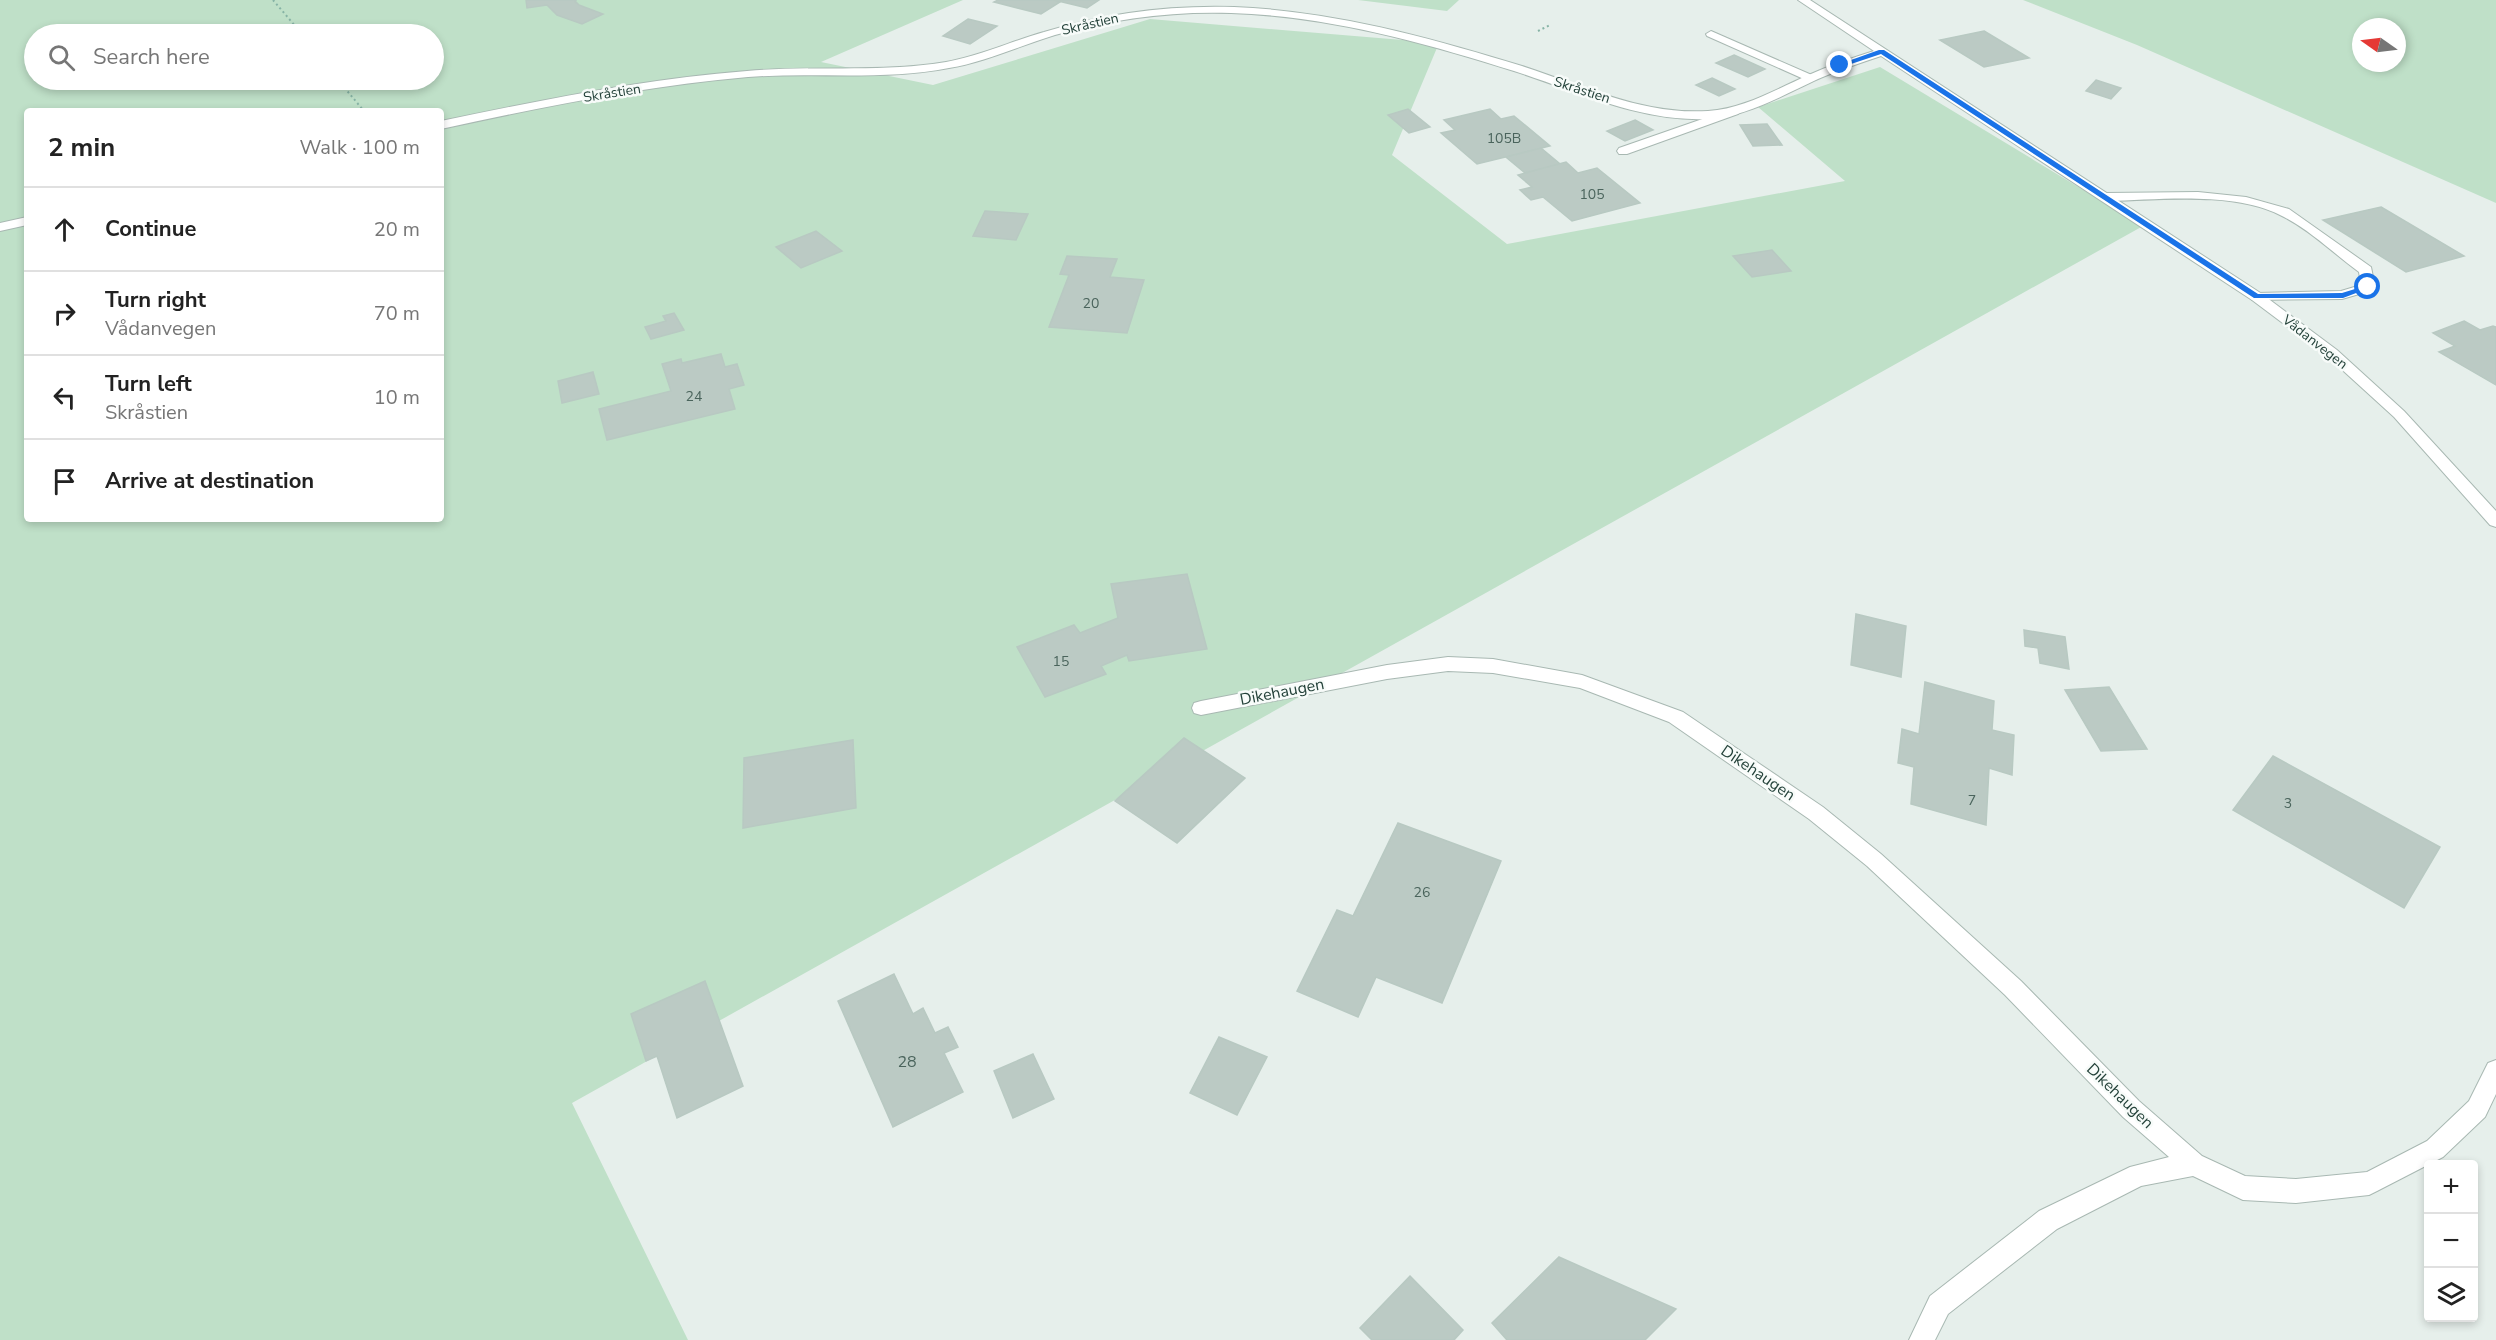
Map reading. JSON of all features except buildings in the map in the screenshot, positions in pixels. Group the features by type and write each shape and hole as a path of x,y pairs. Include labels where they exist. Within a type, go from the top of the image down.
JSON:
{"street":[{"name":"Vådanvegen","path":"1803,0 2257,297 2332,353 2399,414 2496,521"},
{"name":"Skråstien","path":"444,124 624,90 743,75 904,70 950,64 1047,34 1111,18 1154,12 1227,10 1293,14 1400,34 1650,111 1705,115 1734,112"},
{"path":"1711,34 1810,78"},
{"name":"Skråstien","path":"1623,151 1734,112 1810,78 1882,51"},
{"path":"2106,197 2233,198 2262,204 2284,212 2366,270 2368,287 2343,295 2257,297"},
{"path":"0,227 24,222"},
{"name":"Dikehaugen","path":"1201,708 1387,672 1448,664 1493,666 1582,682 1676,717 1816,813 1874,860 2013,988 2131,1109 2194,1164 2243,1188 2296,1191 2369,1183 2435,1149 2477,1109 2496,1070"},
{"path":"1922,1340 1939,1305 2048,1220 2138,1175 2194,1164"}],"path":[{"path":"273,0 293,24"},
{"path":"346,90 361,108"}],"green space":[{"path":"0,0 963,0 821,62 933,85 1150,19 1439,43 1392,155 1507,244 1845,181 1758,107 1880,67 2143,226 572,1103 688,1340 0,1340"},
{"path":"1358,0 1459,0 1447,11"},
{"path":"2023,0 2496,0 2496,203 2137,45"}],"route":[{"path":"1840,65 1882,51 1909,71 2070,172 2257,297 2343,295 2368,287"}]}
